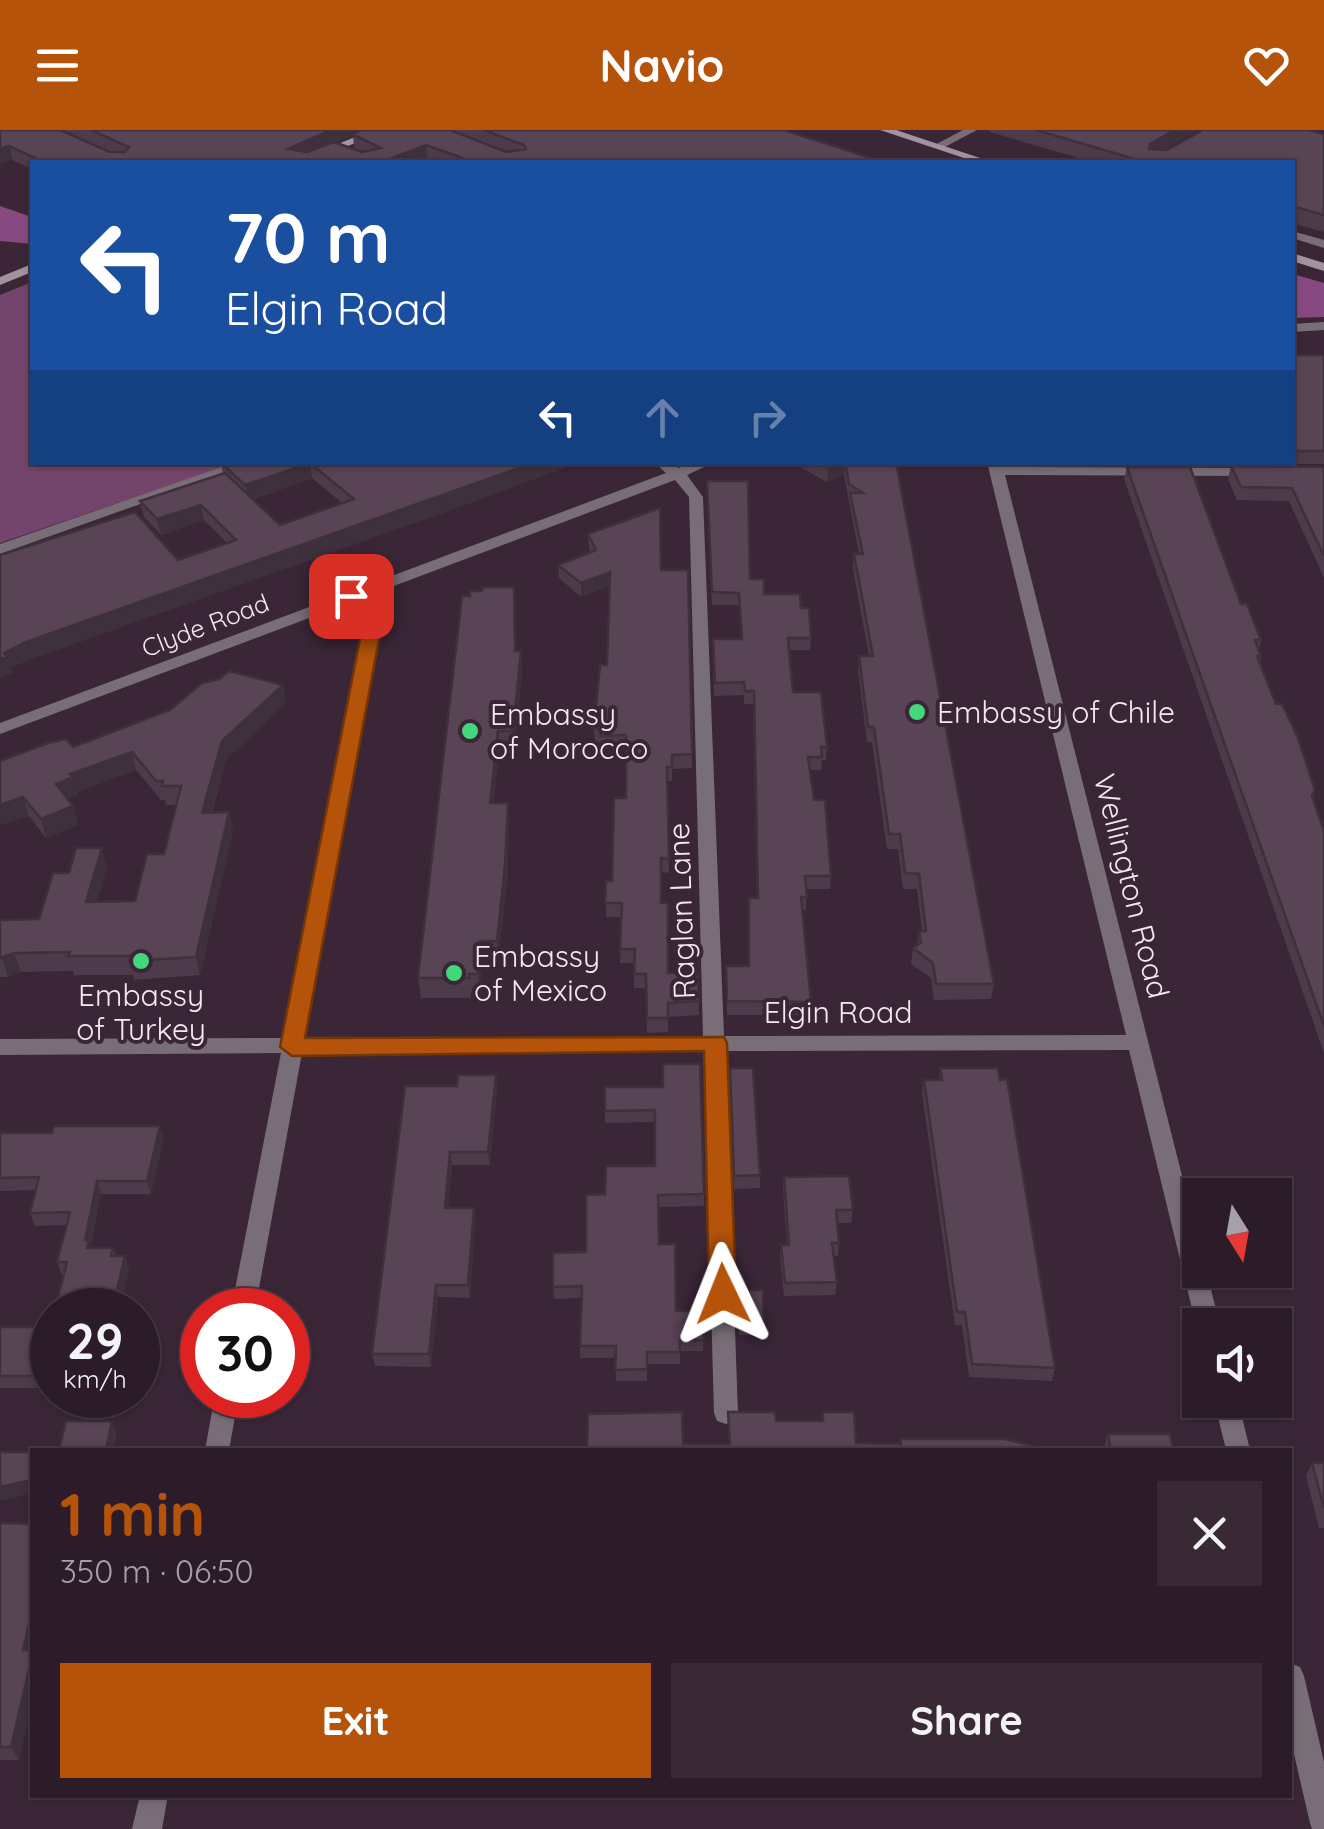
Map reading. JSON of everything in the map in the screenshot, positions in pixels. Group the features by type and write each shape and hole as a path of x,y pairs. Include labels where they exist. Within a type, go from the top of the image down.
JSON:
{"main road":[{"path":"305,160 382,130"},
{"path":"885,130 980,160"},
{"path":"1295,258 1324,267"},
{"path":"0,281 30,269"}],"street":[{"path":"937,146 971,130"},
{"path":"336,148 358,157"},
{"path":"1295,235 1324,244"},
{"path":"1295,328 1324,326"},
{"path":"0,549 242,465"},
{"path":"995,467 1279,472"},
{"name":"Wellington Road","path":"995,467 1204,1308"},
{"name":"Clyde Road","path":"0,729 351,596 670,468"},
{"name":"Raglan Lane","path":"670,468 696,497 726,1414"},
{"path":"247,1288 370,634 370,616 351,596"},
{"name":"Elgin Road","path":"0,1047 1136,1042"},
{"path":"217,1448 223,1418"},
{"path":"1230,1418 1238,1448"},
{"path":"1292,1685 1324,1822"},
{"path":"147,1829 153,1798"}],"shaded area":[{"path":"0,206 30,216 30,244 0,241"},
{"path":"1295,275 1324,283 1324,317 1295,318"},
{"path":"30,283 30,465 230,465 0,543 0,295"}],"building":[{"path":"0,130 60,130 110,152 125,152 129,147 91,130 331,130 288,149 307,152 334,142 362,152 381,148 352,134 362,130 450,130 506,152 526,149 484,130 784,130 878,160 468,160 426,145 387,160 40,160 9,146 0,149"},
{"path":"1036,130 1175,130 1150,144 1149,149 1167,150 1203,130 1308,130 1324,134 1324,215 1295,207 1295,160 1138,160"},
{"path":"1295,355 1324,355 1324,451 1295,451"},
{"path":"223,465 304,465 245,485"},
{"path":"312,465 528,465 26,642 0,659 0,555 135,512 178,560 236,540 201,505 157,519 140,501 225,473 280,525 354,499"},
{"path":"846,465 897,465 994,984 936,984 933,963 913,948 921,943 919,931 926,931 919,874 905,873 900,834 889,834 874,727 868,727 859,656 873,656 854,554 863,554 850,493 863,493 849,484"},
{"path":"1231,466 1324,467 1324,556 1292,488 1241,487"},
{"path":"1127,467 1190,467 1241,604 1247,604 1261,640 1255,640 1261,656 1257,656 1276,704 1282,704 1298,738 1324,831 1324,1026"},
{"path":"707,481 748,481 750,579 764,579 764,594 800,594 801,608 809,608 811,638 788,638 793,692 821,692 827,747 821,747 822,757 808,757 814,800 825,800 831,876 805,876 807,897 801,897 811,1002 727,1001 726,966 749,966 749,898 758,898 754,691 745,691 744,682 715,683 713,639 742,639 739,593 712,592"},
{"path":"660,508 661,570 688,570 692,754 672,755 672,767 667,767 669,859 661,858 661,903 668,903 668,973 698,973 699,1001 668,1003 668,1018 647,1018 646,974 634,974 635,949 620,949 622,903 605,903 606,881 612,881 614,798 626,798 626,735 601,736 600,728 594,728 600,665 607,665 610,572 581,583 558,565 596,550 588,534"},
{"path":"483,587 514,587 515,651 521,651 513,731 498,731 490,803 508,803 497,941 480,941 478,974 469,974 469,978 418,978 462,596 482,591"},
{"path":"229,671 283,685 222,741 202,813 229,812 196,957 129,961 131,956 68,956 70,952 14,953 0,958 0,920 39,919 53,873 69,873 76,848 102,848 86,902 135,901 147,854 164,854 181,786 162,786 163,781 156,781 132,752 70,774 73,777 56,784 73,806 41,819 23,797 0,805 0,761 66,739 73,747 170,710 202,683 219,679"},
{"path":"663,1064 700,1064 704,1194 658,1195 659,1244 675,1244 676,1311 703,1311 704,1340 680,1340 680,1352 647,1352 647,1369 615,1370 616,1346 580,1346 582,1286 553,1287 553,1253 586,1252 586,1195 605,1194 606,1166 655,1166 655,1110 605,1111 605,1087 663,1087"},
{"path":"730,1068 753,1068 760,1175 734,1176"},
{"path":"940,1068 998,1068 1000,1080 1007,1079 1055,1368 972,1364 965,1312 957,1312 924,1080 942,1080"},
{"path":"458,1075 496,1075 488,1152 450,1152 445,1208 474,1208 468,1285 436,1285 429,1354 372,1354 405,1086 457,1086"},
{"path":"54,1126 160,1126 147,1181 97,1181 85,1240 89,1240 87,1248 113,1248 111,1256 125,1256 117,1288 60,1288 67,1262 57,1262 70,1212 30,1213 39,1177 0,1178 0,1133 52,1133"},
{"path":"849,1176 853,1210 836,1210 839,1243 832,1243 837,1282 785,1283 781,1245 789,1245 784,1177"},
{"path":"738,1290 763,1290 764,1329 739,1328"},
{"path":"0,1327 30,1327 30,1376 0,1376"},
{"path":"682,1412 683,1444 730,1444 728,1412 775,1412 776,1421 823,1421 823,1412 854,1412 856,1443 1005,1439 1034,1448 587,1448 588,1414"},
{"path":"66,1421 112,1421 106,1448 59,1448"},
{"path":"1108,1434 1170,1434 1173,1448 1111,1448"},
{"path":"0,1452 30,1452 30,1480 0,1487"},
{"path":"1312,1463 1324,1463 1324,1508"},
{"path":"0,1523 30,1524 30,1620 23,1650 30,1650 30,1665 11,1747 0,1747"}],"place":[{"name":"Embassy of Chile","path":"917,712"},
{"name":"Embassy of Morocco","path":"470,731"},
{"name":"Embassy of Turkey","path":"141,961"},
{"name":"Embassy of Mexico","path":"454,973"}],"route":[{"path":"351,596 370,616 370,634 292,1047 715,1043 723,1294"}]}
